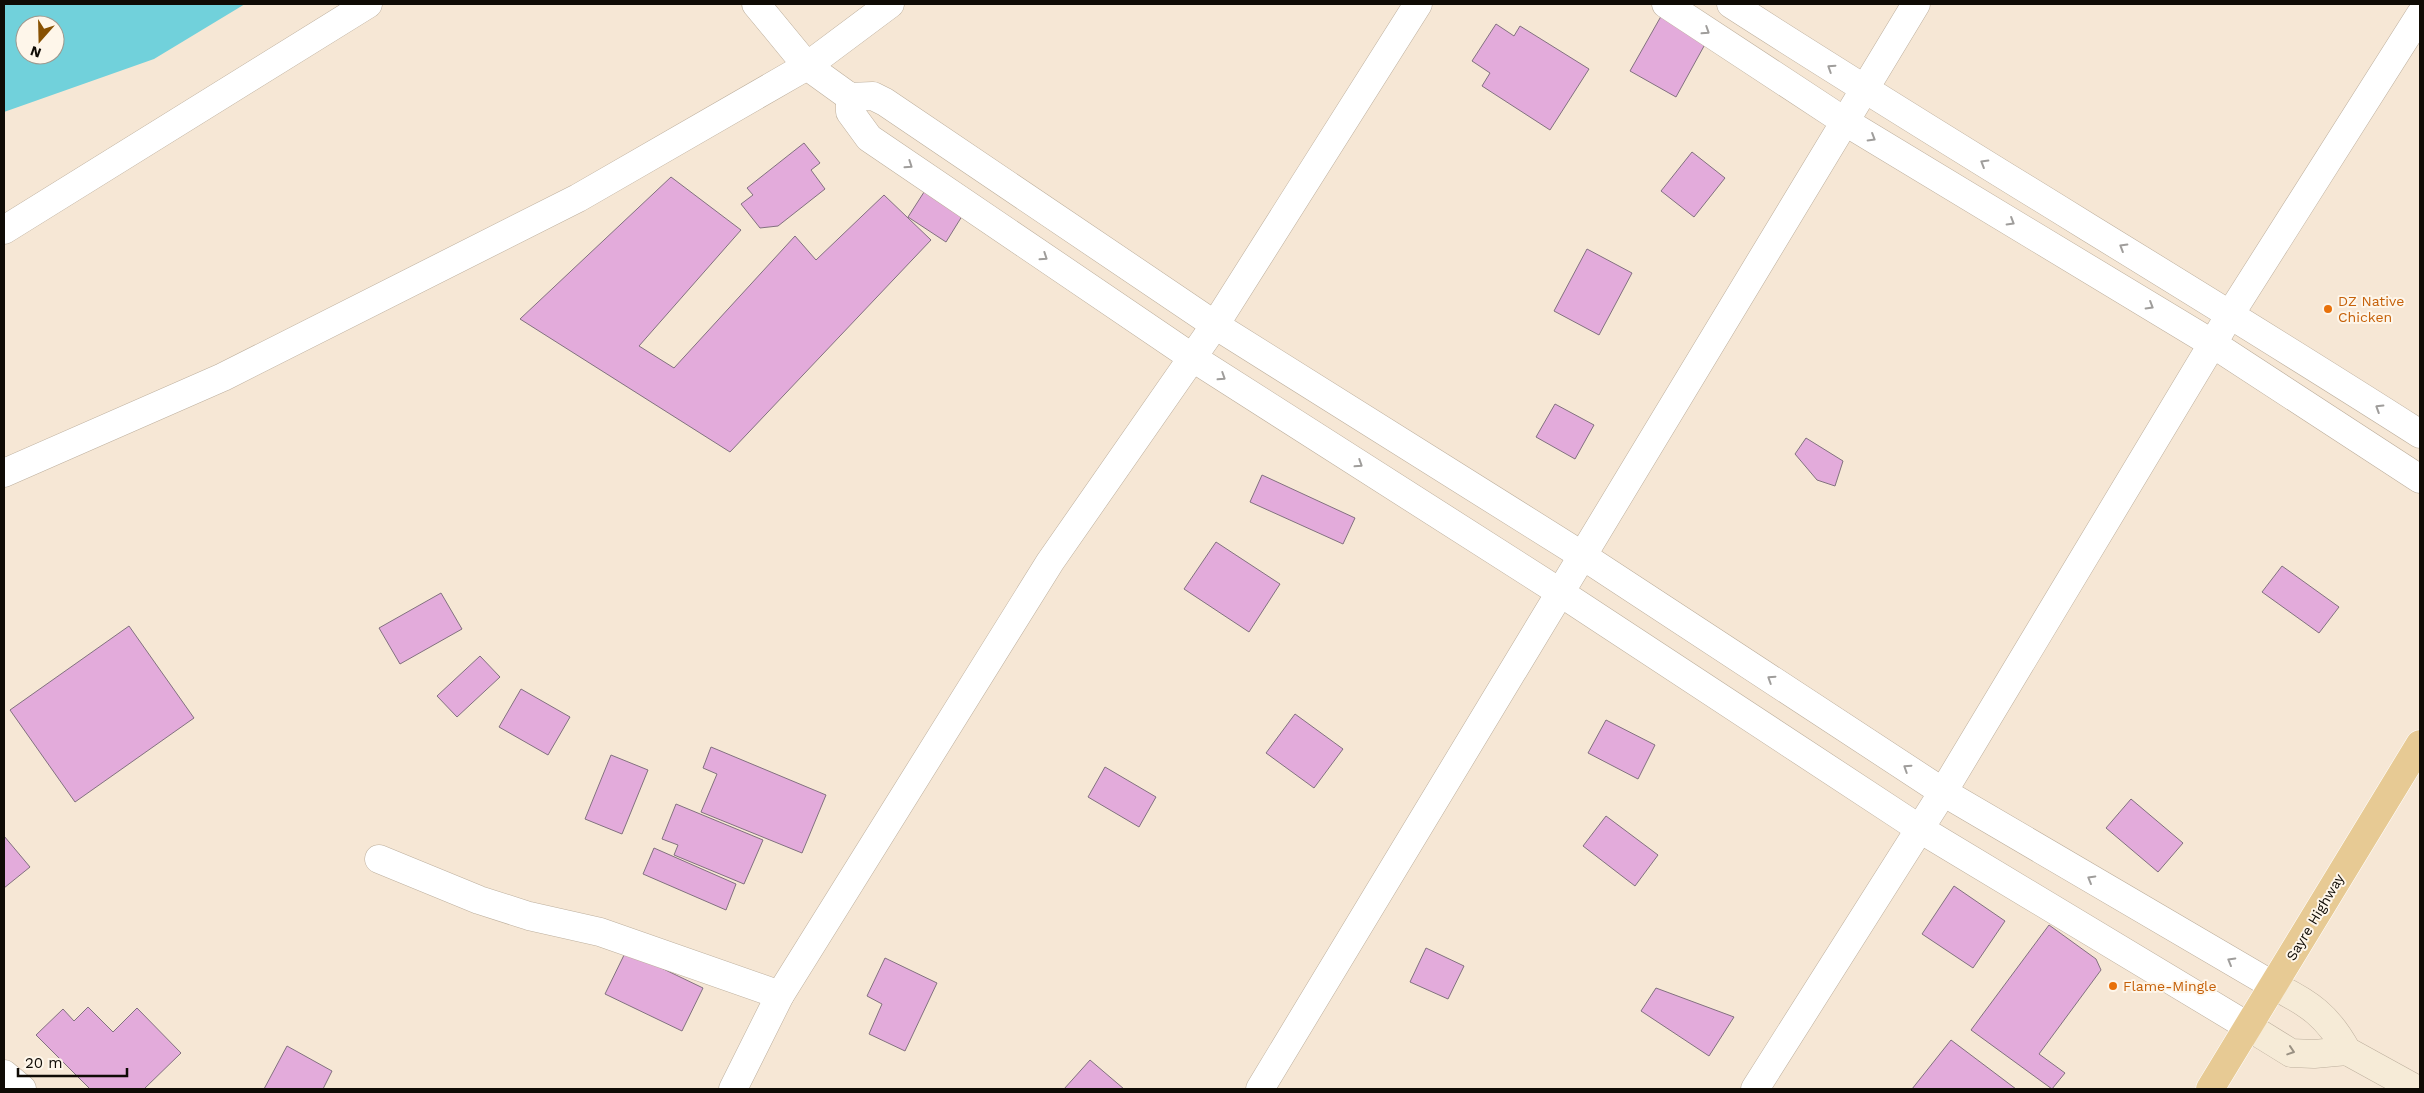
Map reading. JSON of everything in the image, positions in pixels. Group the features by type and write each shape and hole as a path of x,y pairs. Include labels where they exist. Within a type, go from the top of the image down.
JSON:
{"highway":[{"name":"Sayre Highway","path":"2210,1089 2420,744"}],"main road":[{"path":"2274,986 2300,999 2322,1015 2336,1032 2347,1051 2416,1089"},
{"path":"2249,1027 2291,1053 2314,1054 2347,1051"}],"street":[{"path":"4,230 368,4"},
{"path":"756,4 807,66 850,97 873,96 885,102 1215,325 1583,556 1943,792 2274,986"},
{"path":"4,473 223,377 578,198 807,66 890,4"},
{"path":"733,1089 780,995 1050,562 1215,325 1418,4"},
{"path":"1666,4 1844,121 2213,344 2420,479"},
{"path":"1731,4 1863,89 2231,313 2420,434"},
{"path":"1260,1089 1916,4"},
{"path":"1755,1089 1943,792 2231,313 2420,15"},
{"path":"850,97 850,112 869,138 1193,358 1561,593 1920,829 2249,1027"},
{"path":"379,859 479,900 529,916 600,932 780,995"},
{"path":"4,1074 22,1089"}],"water":[{"path":"4,4 245,4 154,59 4,112"}],"building":[{"path":"1664,11 1709,37 1676,97 1630,71"},
{"path":"1496,24 1514,36 1520,26 1589,69 1550,130 1482,86 1490,73 1472,61"},
{"path":"804,143 820,163 811,170 825,189 778,226 760,228 741,204 753,195 747,188"},
{"path":"1692,152 1725,178 1694,217 1661,191"},
{"path":"671,177 741,230 639,346 674,368 795,236 816,260 884,195 931,240 730,452 520,319"},
{"path":"926,189 964,213 946,242 908,217"},
{"path":"1587,249 1632,273 1599,335 1554,311"},
{"path":"1555,404 1594,425 1575,459 1536,437"},
{"path":"1806,438 1843,461 1835,486 1817,480 1795,454"},
{"path":"1262,475 1355,518 1343,544 1250,502"},
{"path":"1216,542 1280,584 1249,632 1184,589"},
{"path":"2282,566 2339,607 2319,633 2262,592"},
{"path":"441,593 462,629 400,664 379,628"},
{"path":"129,626 194,718 75,802 10,710"},
{"path":"480,656 500,677 457,717 437,696"},
{"path":"521,689 570,717 548,755 499,727"},
{"path":"1295,714 1343,749 1314,788 1266,753"},
{"path":"1606,720 1655,745 1638,779 1588,753"},
{"path":"711,747 826,795 802,853 701,812 717,774 703,768"},
{"path":"611,755 648,770 622,834 585,819"},
{"path":"1105,767 1156,797 1139,827 1088,797"},
{"path":"2131,799 2183,843 2158,872 2106,828"},
{"path":"676,804 763,840 744,884 674,855 678,845 662,839"},
{"path":"1606,816 1658,855 1635,886 1583,846"},
{"path":"4,836 30,867 4,888"},
{"path":"654,848 736,884 726,910 643,874"},
{"path":"1954,886 2005,921 1973,968 1922,934"},
{"path":"2049,925 2096,959 2101,970 2039,1054 2065,1073 2052,1089 1971,1030"},
{"path":"1426,948 1464,966 1448,999 1410,982"},
{"path":"626,951 703,988 682,1031 605,994"},
{"path":"885,958 937,983 905,1051 869,1034 882,1004 867,996"},
{"path":"1656,988 1734,1017 1709,1056 1641,1011"},
{"path":"88,1007 113,1032 137,1008 181,1053 144,1089 90,1089 36,1035 63,1009 74,1021"},
{"path":"1951,1040 2016,1089 1912,1089"},
{"path":"287,1046 332,1071 323,1089 264,1089"},
{"path":"1090,1060 1124,1089 1064,1089"}],"place":[{"name":"DZ Native Chicken","path":"2328,309"},
{"name":"Flame-Mingle","path":"2113,986"}]}
